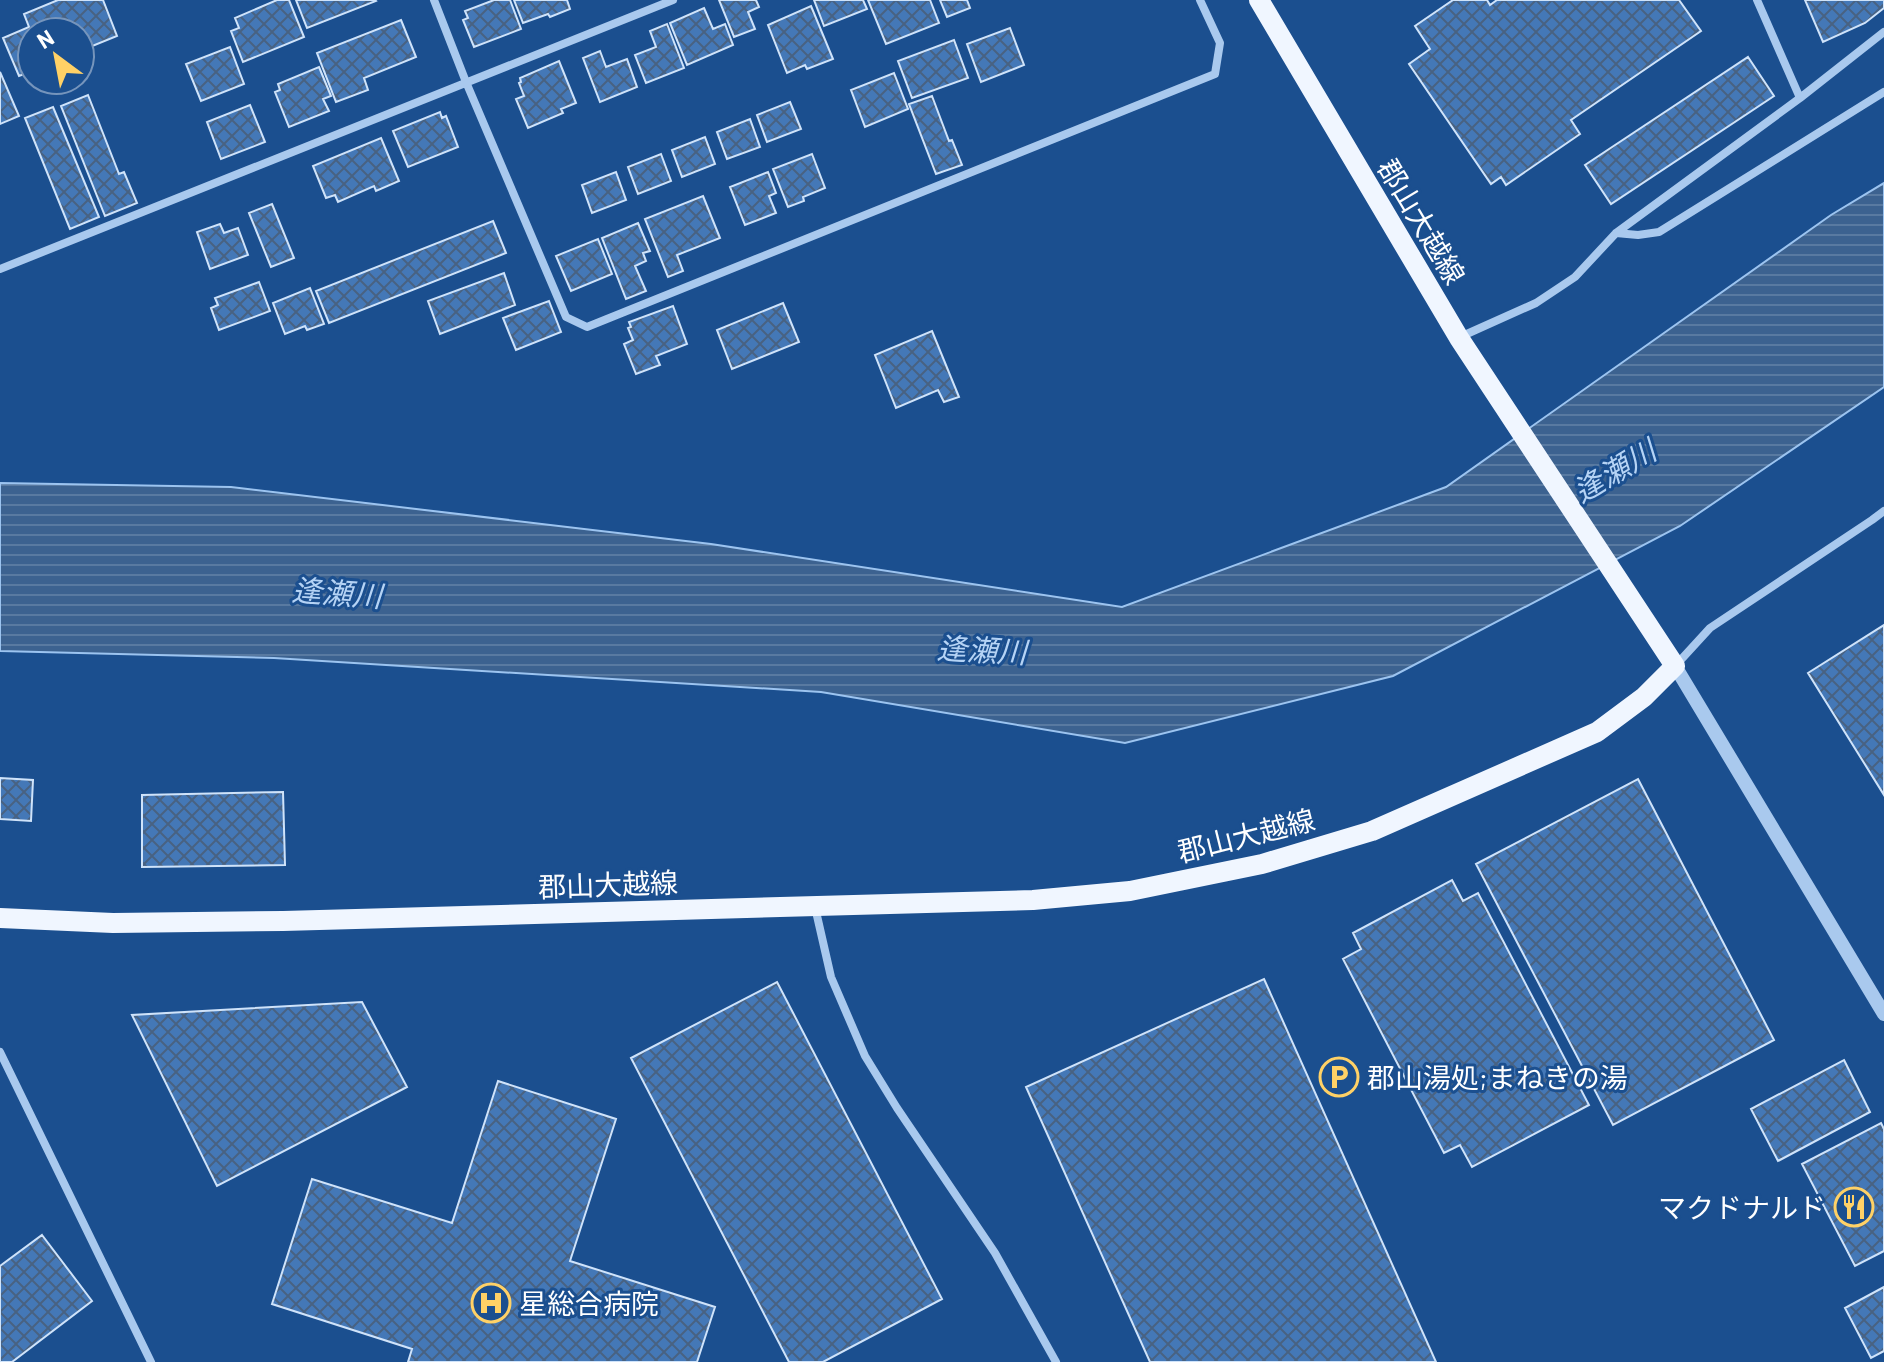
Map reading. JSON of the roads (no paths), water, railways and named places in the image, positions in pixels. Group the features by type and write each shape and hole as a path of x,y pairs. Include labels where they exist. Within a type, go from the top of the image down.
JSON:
{"main road":[{"name":"郡山大越線","path":"0,918 113,923 283,921 1047,899 1130,891 1262,864 1372,831 1597,732 1644,697 1675,666 1459,338 1259,0"}],"street":[{"path":"434,0 566,317 587,327 1215,74 1220,43 1200,0"},
{"path":"0,269 673,0"},
{"path":"1757,0 1800,98"},
{"path":"1459,338 1536,303 1575,277 1616,233 1884,32"},
{"path":"1616,233 1638,235 1659,232 1884,92"},
{"path":"1884,511 1710,628 1675,666 1884,1014"},
{"path":"815,906 831,977 865,1056 995,1253 1056,1362"},
{"path":"0,1052 151,1362"}],"water":[{"name":"逢瀬川","path":"1884,183 1884,387 1680,526 1393,676 1125,743 821,692 274,658 0,651 0,483 231,487 711,544 1122,607 1446,487 1831,215"}],"place":[{"name":"郡山湯処;まねきの湯","path":"1339,1077"},
{"name":"マクドナルド","path":"1854,1207"},
{"name":"星総合病院","path":"491,1303"}]}
